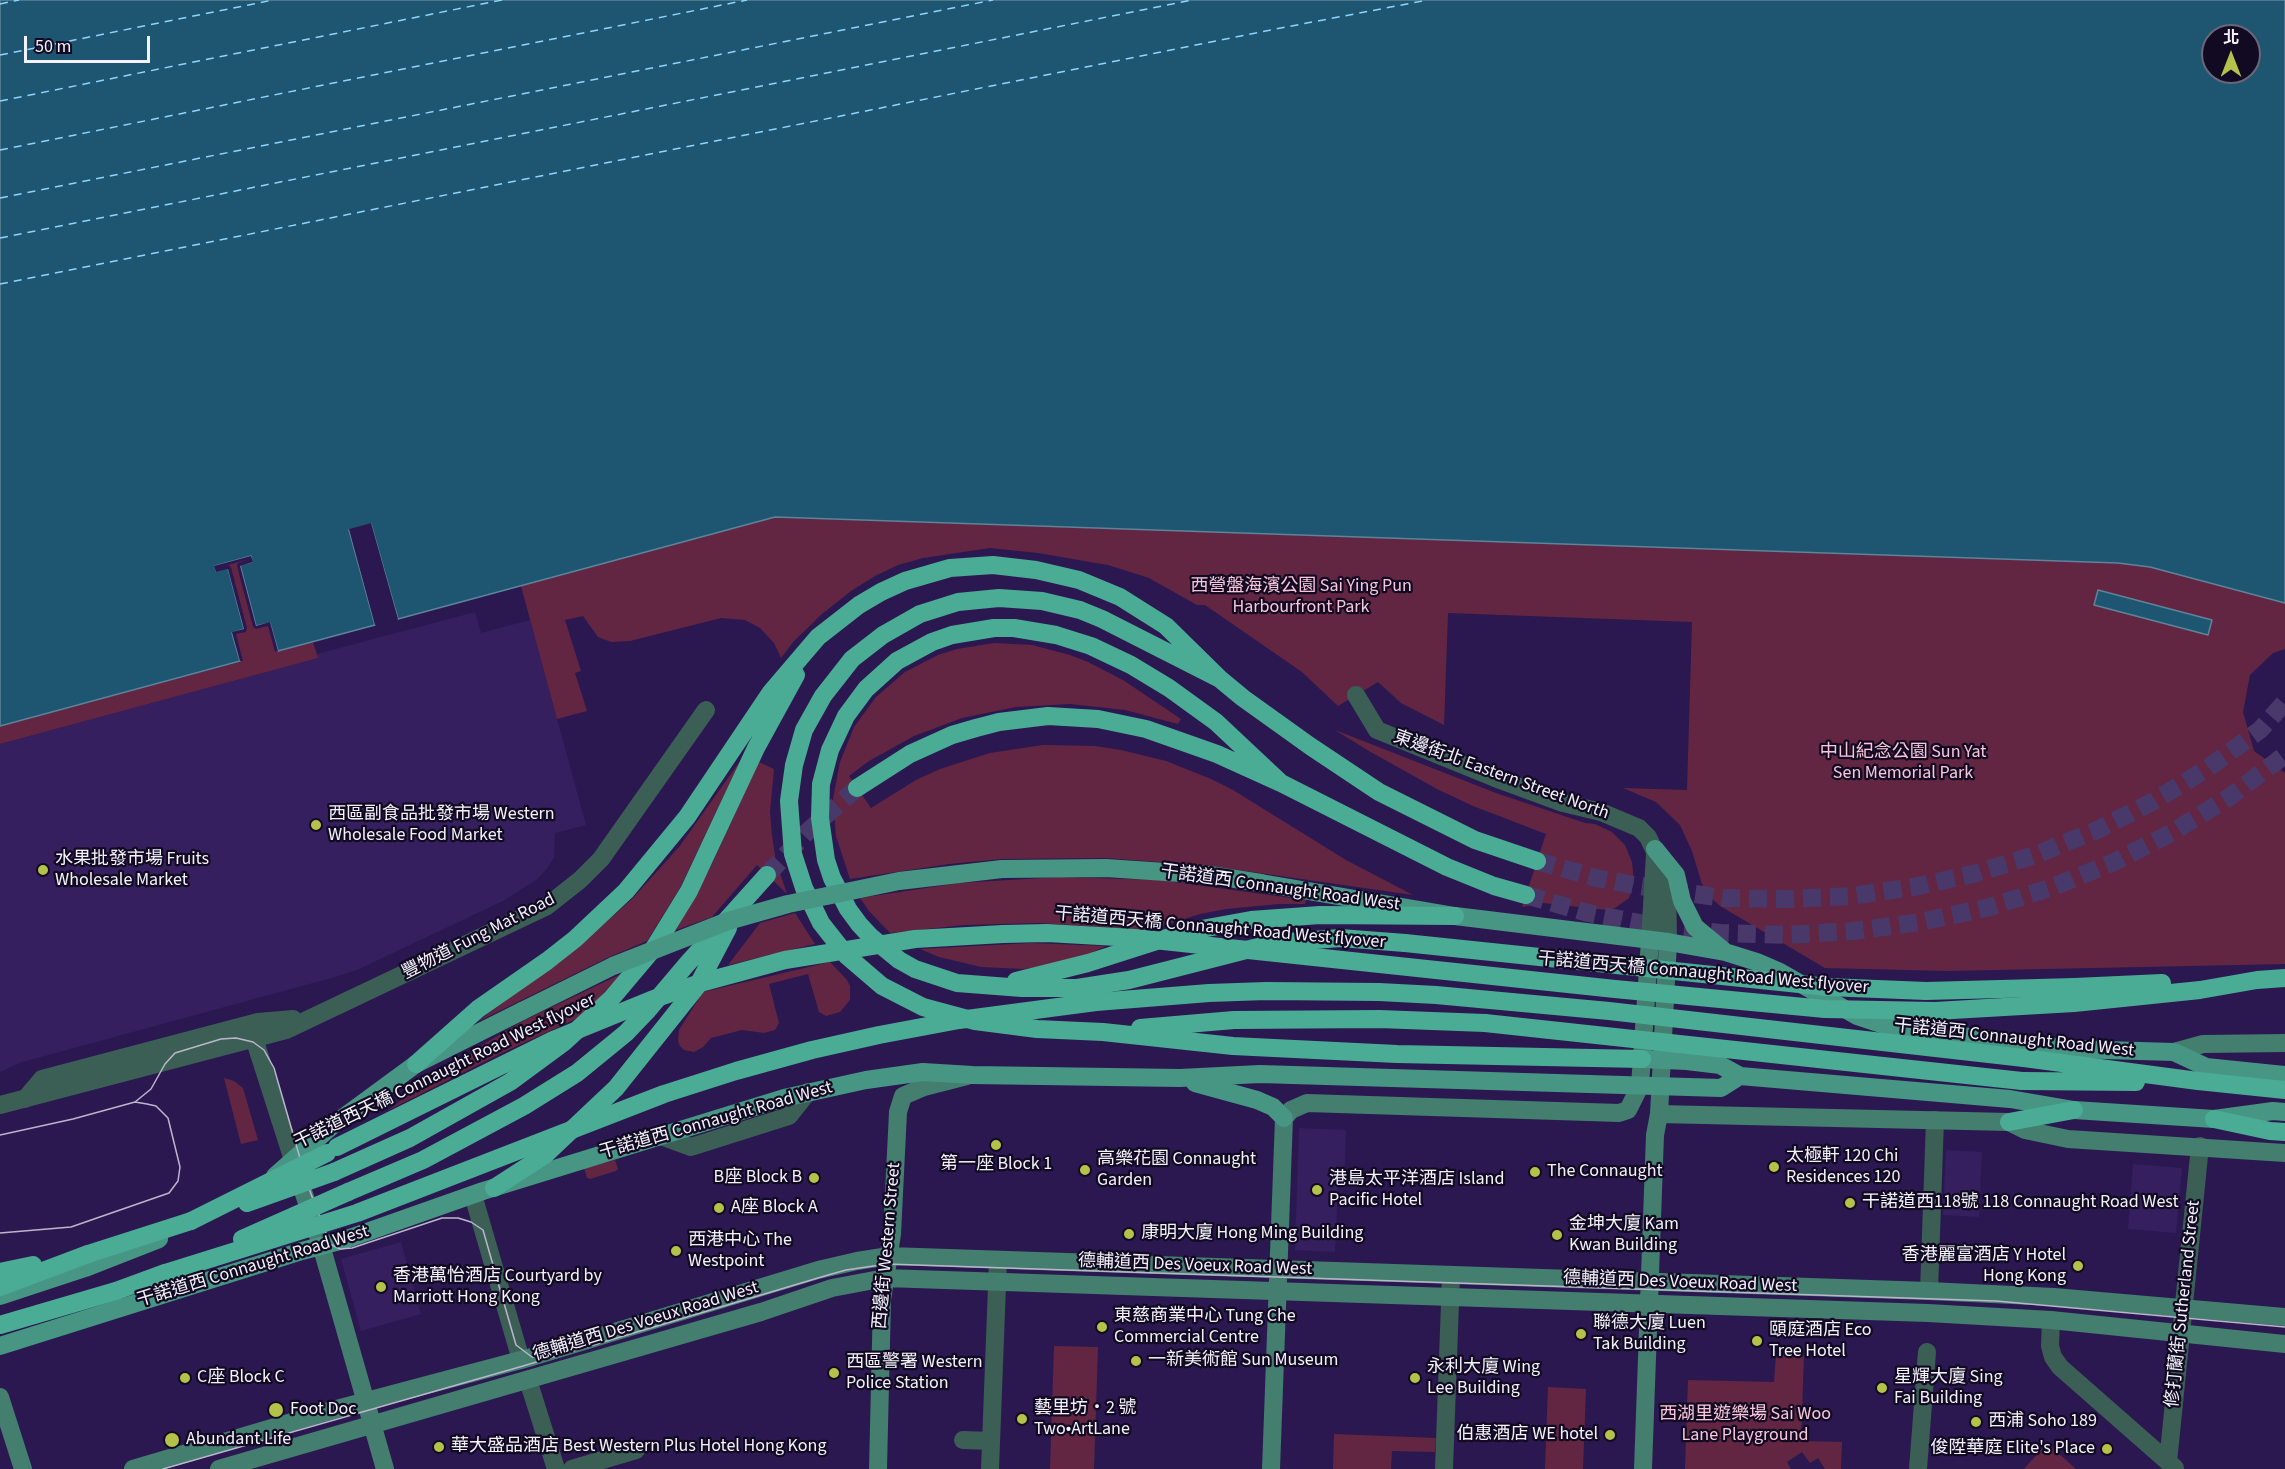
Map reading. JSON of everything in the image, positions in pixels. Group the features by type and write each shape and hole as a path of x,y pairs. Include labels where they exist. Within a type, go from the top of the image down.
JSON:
{"highway":[{"path":"416,1064 478,1009 575,939 626,891 687,817 771,692 818,636 859,604 905,581 950,568 982,565 1015,567 1079,580 1120,597 1166,626 1220,679 1310,747 1379,792 1474,840 1537,861"},
{"path":"1220,679 1127,631 1080,610 1042,601 1021,598 958,602 920,614 901,623 852,659 823,696 804,730 798,748 789,801 793,854 797,871 811,905 832,939 847,957 873,979 902,998 945,1014 1006,1026 1103,1032 1233,1046 1397,1054 1642,1059"},
{"path":"1281,783 1228,732 1169,688 1110,654 1076,640 1037,631 1014,628 972,631 933,642 897,661 881,673 855,702 837,732 824,766 820,801 821,829 826,860 832,878 848,909 871,937 884,949 915,969 957,983 1049,989 1097,986 1160,973 1258,947 1340,938 1773,982 1873,989 1975,991 2257,980"},
{"path":"191,1221 334,1172 410,1138 482,1099 537,1063 588,1022 654,948 689,891 756,748 818,636"},
{"path":"857,788 892,764 952,735 999,722 1048,717 1098,719 1146,729 1209,751 1281,783 1447,867 1494,886 1526,895"},
{"path":"165,1273 423,1160 533,1101 577,1073 626,1033 767,875"},
{"path":"494,1188 545,1155 616,1088 698,985 740,905"},
{"path":"994,986 1079,965 1185,932 1251,920 1320,915 1455,916"},
{"name":"干諾道西天橋 Connaught Road West flyover","path":"0,1287 87,1261 191,1221 506,1062 602,1018 700,983 753,968 829,952 915,939 1014,934 1135,938 1603,988 1835,1009 1935,1011 2033,1006 2200,990 2257,980 2285,978"},
{"path":"0,1325 116,1291 165,1273 357,1213 664,1094 736,1071 812,1050 879,1035 959,1020 1096,1002 1175,995 1266,991 1436,995 1621,1012 1950,1048 2198,1082 2285,1090"},
{"path":"1103,1032 1234,1020 1379,1019 1485,1023 2038,1083 2198,1082"},
{"path":"2009,1122 2074,1110"},
{"path":"2214,1119 2285,1132"},
{"path":"0,1271 87,1261"}],"main road":[{"path":"1655,849 1676,875 1682,901 1695,927 1725,952"},
{"name":"干諾道西 Connaught Road West","path":"0,1296 87,1261 186,1229 216,1213 274,1178 333,1125 416,1064 613,966 728,921 788,904 858,888 950,874 1054,867 1158,870 1261,883 1455,916 1659,941 1725,952 1764,965 1857,1017 1893,1028 2071,1049 2174,1052 2204,1044 2285,1043"},
{"name":"東邊街北 Eastern Street North","path":"1640,1086 1659,941"},
{"name":"東邊街北 Eastern Street North","path":"1643,1469 1655,1135 1659,1114 1661,1060 1659,941"},
{"name":"干諾道西 Connaught Road West","path":"2174,1052 2206,1067 2285,1075"},
{"name":"干諾道西 Connaught Road West","path":"1642,1059 1720,1065 1740,1076 1818,1082 1878,1090 2010,1099 2074,1110 2214,1119 2273,1112 2285,1113"},
{"name":"干諾道西 Connaught Road West","path":"0,1346 321,1245 347,1239 494,1188 784,1098 839,1084 923,1072 972,1075 1180,1078 1260,1074 1721,1088 1740,1076"},
{"name":"西邊街 Western Street","path":"878,1469 881,1308 892,1234 898,1112 903,1096 924,1087 972,1075"},
{"path":"1180,1078 1257,1100 1273,1107 1284,1118"},
{"path":"1271,1469 1284,1118 1291,1110 1306,1103 1619,1113 1628,1110 1640,1086"},
{"path":"1659,1114 2009,1122 2025,1130 2068,1139 2285,1153"},
{"path":"293,1160 321,1245 385,1469"},
{"name":"德輔道西 Des Voeux Road West","path":"133,1469 688,1311 833,1266 889,1256 1929,1291 2054,1297 2285,1317"},
{"name":"德輔道西 Des Voeux Road West","path":"219,1469 528,1380 832,1288 885,1278 1928,1312 2052,1320 2285,1344"},
{"path":"688,1311 692,1331"},
{"path":"0,1397 23,1469"}],"street":[{"name":"東邊街北 Eastern Street North","path":"1356,695 1377,730 1495,778 1563,803 1601,812 1639,828 1655,849 1667,877 1659,941"},
{"name":"豐物道 Fung Mat Road","path":"0,1106 256,1030 286,1030 547,906 566,892 601,859 706,710"},
{"path":"256,1030 293,1160"},
{"name":"干諾道西 Connaught Road West","path":"661,1136 691,1147 789,1116 808,1092"},
{"path":"1929,1291 1935,1120"},
{"name":"修打蘭街 Sutherland Street","path":"2172,1466 2184,1308 2200,1146"},
{"path":"473,1195 521,1359"},
{"path":"990,1469 998,1260"},
{"path":"1444,1469 1451,1275"},
{"path":"2052,1320 2050,1346 2053,1357 2060,1367 2172,1466"},
{"path":"1918,1469 1927,1352"},
{"path":"528,1380 556,1469"},
{"path":"963,1440 992,1442"},
{"path":"572,1469 636,1450"}],"shaded area":[{"name":"西區副食品批發市場 Western Wholesale Food Market","path":"475,612 481,633 530,620 586,825 555,833 554,857 547,869 536,880 503,901 357,970 19,1063 0,1072 0,744 317,658 317,654"},
{"name":"港島太平洋酒店 Island Pacific Hotel","path":"1299,1128 1346,1130 1344,1187 1338,1187 1335,1252 1295,1250"},
{"path":"1946,1150 1982,1152 1979,1217 1943,1215"},
{"path":"2133,1164 2182,1168 2176,1233 2128,1229"},
{"name":"香港萬怡酒店 Courtyard by Marriott Hong Kong","path":"401,1242 421,1314 361,1331 341,1259"}],"green space":[{"name":"中山紀念公園 Sun Yat Sen Memorial Park","path":"775,517 2118,563 2150,567 2285,603 2285,649 2273,653 2250,675 2243,712 2254,751 2285,773 2285,964 1948,971 1825,968 1720,906 1709,896 1702,884 1692,851 1680,825 1656,802 1623,788 1687,790 1692,622 1448,613 1444,725 1401,703 1378,682 1338,706 1302,672 1205,605 1197,605 1149,578 1108,565 1038,553 990,548 923,558 898,565 875,576 822,614 794,641 781,658 774,643 760,628 745,620 721,618 630,641 611,642 598,637 583,616 565,620 581,671 575,673 587,711 557,719 521,586"},
{"path":"251,556 278,651 313,642 318,658 0,744 0,726 240,662 214,566"},
{"path":"994,643 1032,645 1088,662 1123,680 1181,719 1178,724 1125,710 1070,704 1016,707 962,718 914,736 869,761 849,776 871,808 916,780 940,769 990,753 1043,745 1095,746 1121,750 1166,761 1211,779 1233,790 1346,860 1413,895 1211,866 1106,858 1002,859 949,864 850,879 836,836 833,799 840,762 854,727 876,697 905,672 938,655 957,649"},
{"path":"1335,730 1496,793 1585,823 1595,824 1612,832 1625,845 1632,862 1634,882 1629,898 1615,908 1607,910 1543,903 1522,907 1546,834 1473,806 1437,789"},
{"path":"740,761 681,886 647,941 609,957 477,1022 579,946 632,899 679,847"},
{"path":"759,762 774,769 770,812 772,836 776,861 787,894 757,865 712,917 676,930 712,864"},
{"path":"1060,877 1160,880 1306,900 1305,904 1226,909 1200,914 1149,930 1038,923 964,925 890,933 860,898 959,883"},
{"path":"795,913 815,944 728,965 760,923"},
{"path":"1031,943 1106,946 1086,955 1024,969 981,967 939,957 920,949"},
{"path":"830,962 850,986 850,1000 840,1012 826,1016 819,1012 808,974 769,984 779,1023 775,1030 764,1033 742,1030 711,1038 703,1047 694,1052 684,1050 680,1046 679,1030 703,992"},
{"path":"623,973 580,1017 387,1111 487,1042 523,1021"},
{"path":"224,1078 234,1081 243,1088 258,1140 241,1144"},
{"path":"615,1160 618,1169 616,1171 587,1178 584,1168"},
{"path":"1054,1346 1098,1347 1094,1469 1050,1469"},
{"name":"西湖里遊樂場 Sai Woo Lane Playground","path":"1776,1355 1804,1355 1801,1441 1842,1442 1841,1469 1825,1469 1818,1458 1810,1463 1802,1452 1787,1462 1791,1469 1685,1469 1688,1380 1774,1382"},
{"path":"1548,1387 1586,1389 1583,1469 1545,1469"},
{"path":"1334,1434 1436,1438 1435,1452 1392,1451 1391,1469 1333,1469"},
{"path":"2047,1443 2076,1469 2024,1469"}],"water":[{"path":"0,0 2285,0 2285,603 2150,567 2118,563 775,517 398,619 371,524 349,530 375,625 278,651 270,623 256,626 240,565 252,562 251,556 215,566 216,571 228,568 244,629 232,633 240,661 0,726"},
{"path":"2098,590 2212,620 2208,635 2094,605"}],"pier":[{"path":"371,523 398,619 395,620 369,527 352,531 378,624 375,625 349,529"},
{"path":"251,556 253,562 240,566 256,626 270,622 278,651 275,652 268,626 256,629 253,627 237,566 238,563 249,559 228,565 231,567 247,628 246,632 236,634 243,661 240,661 232,632 244,629 228,569 216,572 214,566"}],"ferry route":[{"path":"0,4 19,0"},
{"path":"0,55 273,0"},
{"path":"0,101 502,0"},
{"path":"0,150 747,0"},
{"path":"0,198 993,0"},
{"path":"0,238 1192,0"},
{"path":"0,284 1428,0"}],"tunnel":[{"path":"1537,861 1596,878 1723,898 1787,899 1851,896 1914,887 1977,873 2038,854 2097,830 2154,801 2208,768 2260,730 2285,702"},
{"path":"1526,895 1588,913 1654,926 1720,933 1787,935 1854,931 1920,922 1986,908 2050,888 2112,863 2171,833 2228,798 2285,755"},
{"path":"767,875 807,832 857,788"}],"tram line":[{"path":"135,1102 151,1089 165,1064 175,1053 221,1039 236,1038 253,1042 264,1050 274,1068 308,1186 330,1244 340,1249 352,1248 442,1218 458,1218 471,1222 483,1230 516,1345 532,1357 545,1357"},
{"path":"0,1135 135,1102 147,1104 156,1106 168,1118 180,1167 178,1181 169,1193 71,1227 0,1233"},
{"path":"163,1469 523,1366 828,1275 887,1264 1996,1301 2285,1327"}],"place":[{"name":"西區副食品批發市場 Western Wholesale Food Market","path":"316,825"},
{"name":"水果批發市場 Fruits Wholesale Market","path":"43,870"},
{"name":"第一座 Block 1","path":"996,1145"},
{"name":"太極軒 120 Chi Residences 120","path":"1774,1167"},
{"name":"高樂花園 Connaught Garden","path":"1085,1170"},
{"name":"The Connaught","path":"1535,1172"},
{"name":"B座 Block B","path":"814,1178"},
{"name":"港島太平洋酒店 Island Pacific Hotel","path":"1317,1190"},
{"name":"干諾道西118號 118 Connaught Road West","path":"1850,1203"},
{"name":"A座 Block A","path":"719,1208"},
{"name":"康明大廈 Hong Ming Building","path":"1129,1234"},
{"name":"金坤大廈 Kam Kwan Building","path":"1557,1235"},
{"name":"西港中心 The Westpoint","path":"676,1251"},
{"name":"香港麗富酒店 Y Hotel Hong Kong","path":"2078,1266"},
{"name":"香港萬怡酒店 Courtyard by Marriott Hong Kong","path":"381,1287"},
{"name":"東慈商業中心 Tung Che Commercial Centre","path":"1102,1327"},
{"name":"聯德大廈 Luen Tak Building","path":"1581,1334"},
{"name":"頤庭酒店 Eco Tree Hotel","path":"1757,1341"},
{"name":"一新美術館 Sun Museum","path":"1136,1361"},
{"name":"西區警署 Western Police Station","path":"834,1373"},
{"name":"C座 Block C","path":"185,1378"},
{"name":"永利大廈 Wing Lee Building","path":"1415,1378"},
{"name":"星輝大廈 Sing Fai Building","path":"1882,1388"},
{"name":"Foot Doc","path":"276,1410"},
{"name":"藝里坊‧2 號 Two•ArtLane","path":"1022,1419"},
{"name":"西浦 Soho 189","path":"1976,1422"},
{"name":"伯惠酒店 WE hotel","path":"1610,1435"},
{"name":"Abundant Life","path":"172,1440"},
{"name":"華大盛品酒店 Best Western Plus Hotel Hong Kong","path":"439,1447"},
{"name":"俊陞華庭 Elite's Place","path":"2107,1449"}],"park label":[{"name":"西營盤海濱公園 Sai Ying Pun Harbourfront Park","path":"1301,597"}]}
